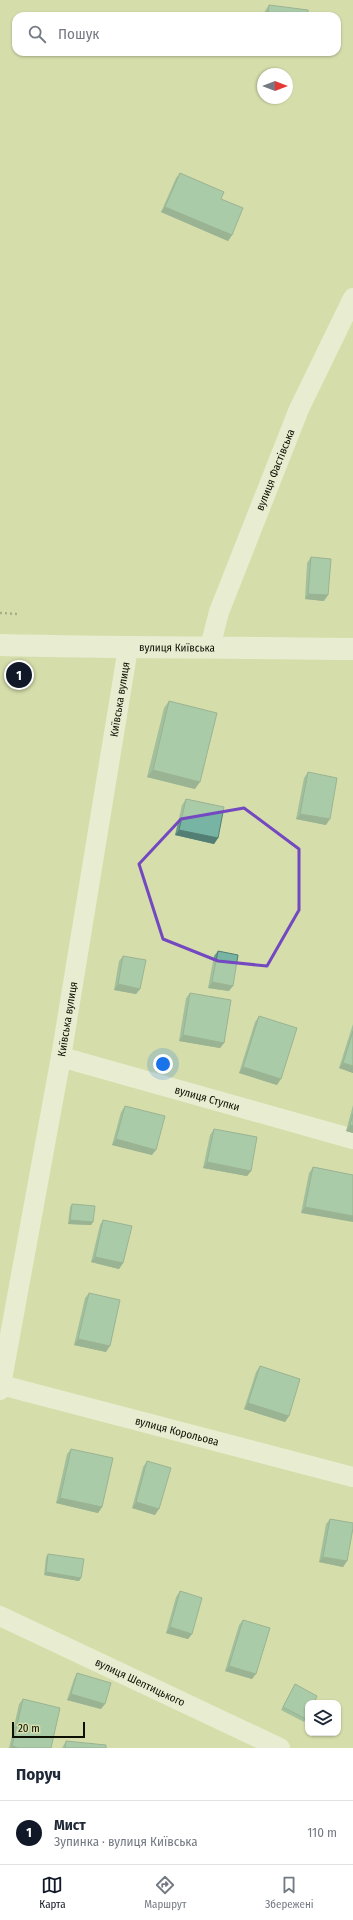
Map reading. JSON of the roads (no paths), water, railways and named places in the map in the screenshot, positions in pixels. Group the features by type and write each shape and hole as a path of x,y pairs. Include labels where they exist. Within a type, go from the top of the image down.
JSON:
{"street":[{"name":"вулиця Фастівська","path":"210,647 219,612 299,409 353,298"},
{"name":"вулиця Київська","path":"0,646 353,649"},
{"name":"Київська вулиця","path":"0,1388 61,1058 128,648"},
{"name":"вулиця Ступки","path":"61,1058 353,1139"},
{"name":"вулиця Корольова","path":"0,1388 353,1477"},
{"name":"вулиця Шептицького","path":"0,1616 280,1748"}],"place":[{"name":"Мист","path":"19,675"}]}
